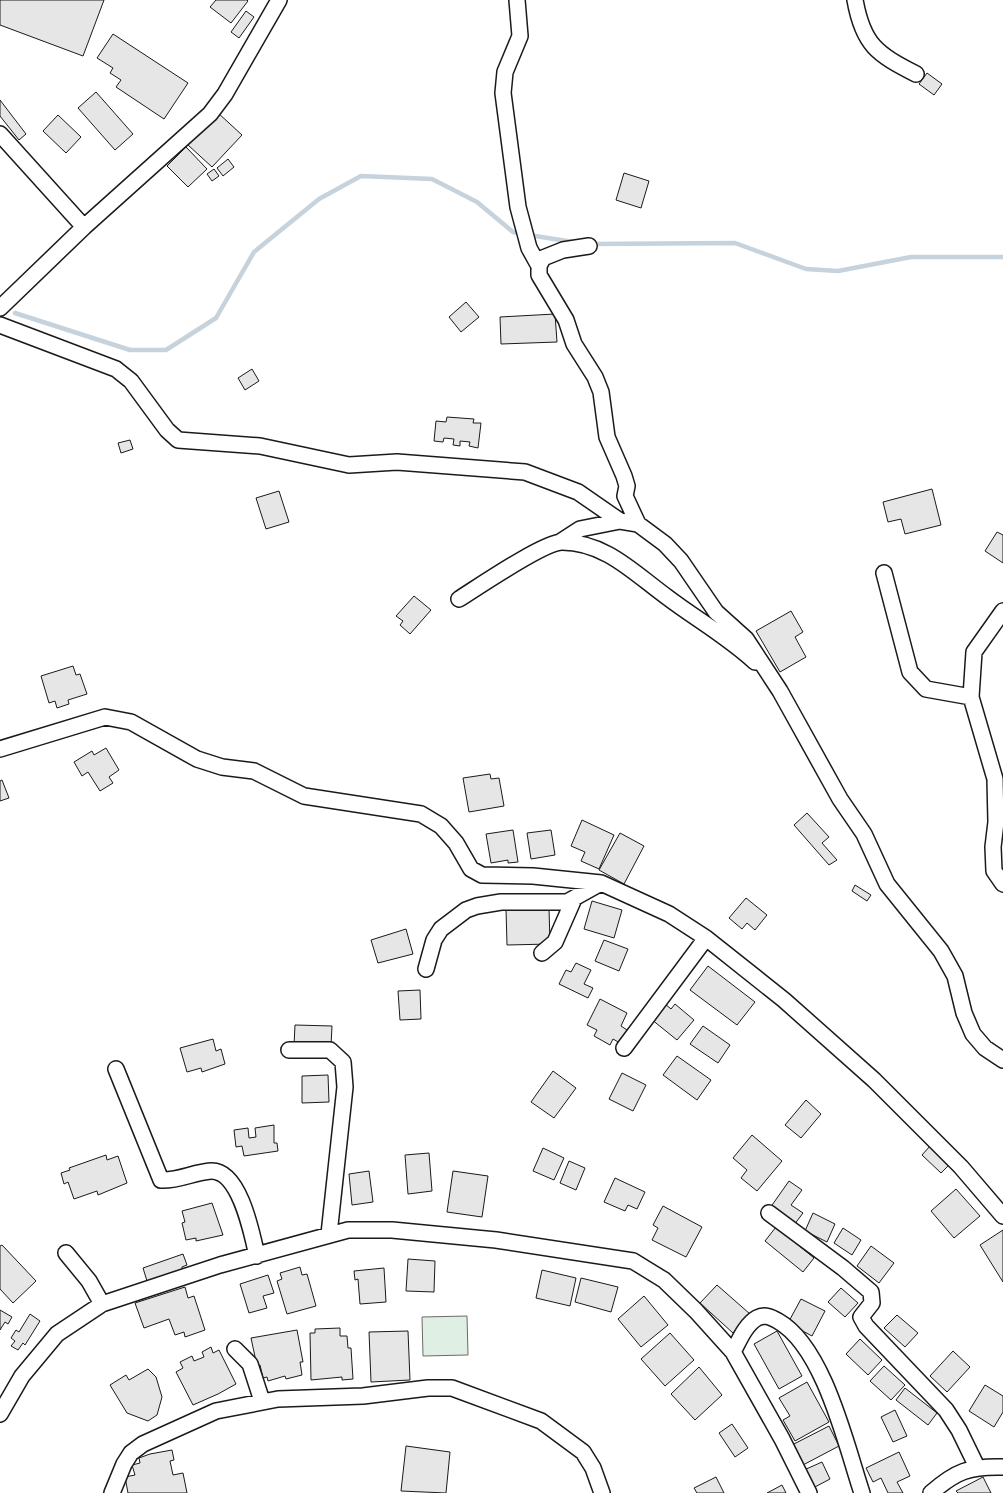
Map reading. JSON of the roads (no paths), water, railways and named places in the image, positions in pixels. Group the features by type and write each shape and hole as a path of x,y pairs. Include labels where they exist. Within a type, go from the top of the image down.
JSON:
{"street":[{"path":"0,308 84,227 210,114 224,94 279,0"},
{"path":"517,0 520,36 505,72 503,93 518,207 529,248 539,266"},
{"path":"854,0 858,20 868,42 892,61 916,74"},
{"path":"0,134 84,227"},
{"path":"589,246 550,254 543,258 539,266 539,275 542,283 566,320 574,344 595,377 601,392 607,437 624,476 627,486 625,496 638,524 674,552 716,612 746,639 771,677 840,799 864,834 887,884 935,941 955,976 964,1013 973,1034 985,1048 1003,1060"},
{"path":"0,325 116,369 131,381 167,430 178,440 260,446 349,465 397,462 525,472 578,492 620,521"},
{"path":"459,599 530,555 560,542 580,529 620,521 638,524"},
{"path":"560,542 597,548 636,571 665,596 738,646 771,677"},
{"path":"884,573 910,672 926,689 971,697"},
{"path":"1003,611 974,652 971,697 995,779 994,871 1003,884"},
{"path":"0,748 105,717 122,718 140,726 196,759 222,767 254,771 304,796 422,814 441,826 456,843 472,869 482,875 528,876 601,883 668,914 706,938 784,1000 874,1080 961,1167 1003,1216"},
{"path":"426,969 434,940 441,929 466,910 495,903 534,901 560,903 573,900 601,883"},
{"path":"542,953 555,942 573,900"},
{"path":"624,1048 706,938"},
{"path":"289,1050 330,1050 343,1062 344,1087 329,1234"},
{"path":"116,1069 161,1180 172,1181 210,1171 220,1172 228,1179 246,1209 257,1256"},
{"path":"769,1213 843,1268 871,1292 872,1303 862,1318 866,1326 946,1410 959,1430 977,1467"},
{"path":"0,1414 22,1376 57,1334 102,1304 220,1265 348,1230 392,1230 496,1240 633,1261 652,1271 675,1290 733,1352 782,1439 809,1493"},
{"path":"66,1253 89,1280 102,1304"},
{"path":"733,1352 748,1325 757,1318 766,1315 785,1325 795,1334 810,1354 832,1402 862,1493"},
{"path":"235,1349 250,1364 262,1401"},
{"path":"112,1493 124,1464 131,1453 143,1444 216,1411 278,1399 363,1396 428,1388 452,1388 504,1405 541,1421 583,1452 593,1468 602,1493"},
{"path":"931,1493 954,1474 977,1467 1003,1467"}],"waterway":[{"path":"15,313 130,350 166,350 216,318 254,252 319,199 361,176 432,179 477,202 513,232 522,234"},
{"path":"529,235 573,242"},
{"path":"591,244 735,243 806,269 838,271 911,257 1003,257"}]}
